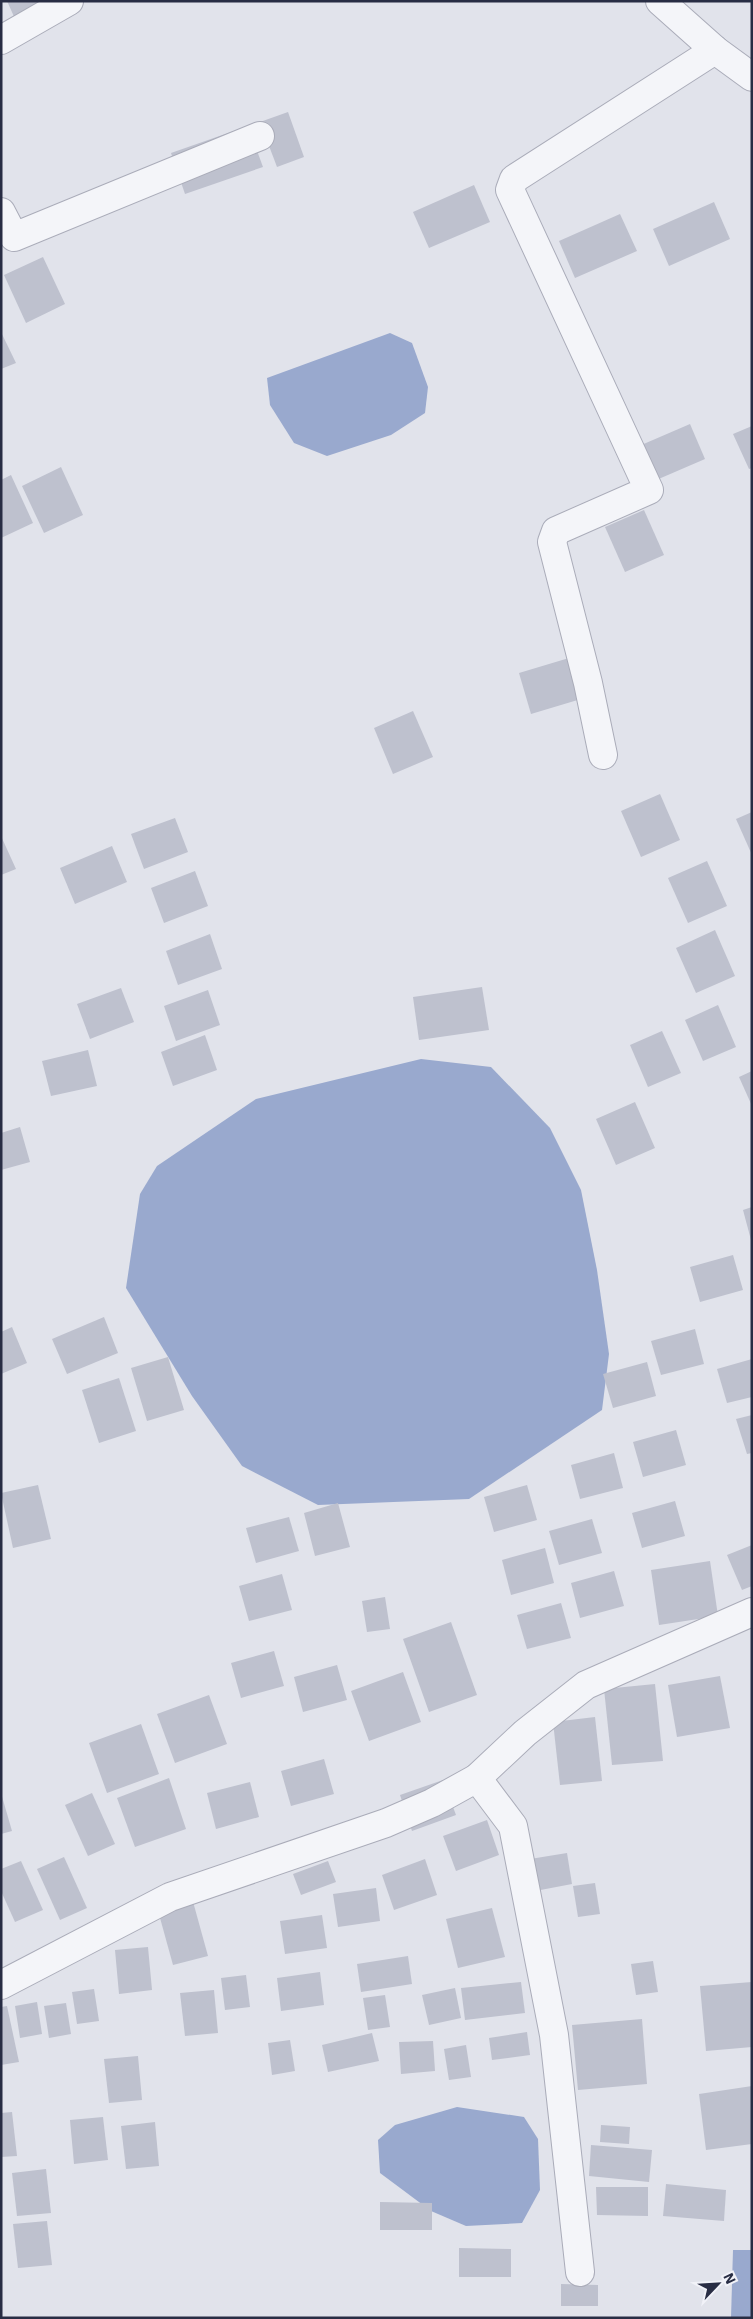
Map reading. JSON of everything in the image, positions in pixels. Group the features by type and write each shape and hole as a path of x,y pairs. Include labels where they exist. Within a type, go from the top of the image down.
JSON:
{"street":[{"path":"1,40 69,1"},
{"path":"660,1 715,50 752,76"},
{"path":"603,755 588,683 552,542 556,531 650,490 510,190 514,179 715,50"},
{"path":"1,212 14,238 260,136"},
{"path":"1,1985 170,1897 386,1823 432,1803 477,1778 525,1733 586,1685 752,1612"},
{"path":"477,1778 513,1826 554,2035 580,2272"}],"water":[{"path":"390,333 412,343 428,387 425,413 391,435 327,456 294,443 270,405 267,378"},
{"path":"421,1059 491,1067 550,1128 581,1190 597,1270 609,1354 602,1410 469,1499 318,1505 242,1466 192,1396 126,1288 140,1194 157,1166 256,1099"},
{"path":"457,2107 524,2117 538,2139 540,2190 522,2223 466,2226 431,2211 380,2173 378,2140 395,2125"},
{"path":"733,2250 752,2250 752,2318 731,2318"}],"building":[{"path":"7,1 37,1 41,9 16,21"},
{"path":"288,112 304,157 277,167 260,122"},
{"path":"248,126 263,167 185,194 171,153"},
{"path":"474,185 490,222 429,248 413,212"},
{"path":"714,202 730,239 669,266 653,229"},
{"path":"620,214 637,251 575,278 559,241"},
{"path":"43,257 65,304 26,323 4,275"},
{"path":"1,332 16,363 1,369"},
{"path":"690,424 705,459 654,481 639,446"},
{"path":"752,426 752,468 749,469 733,434"},
{"path":"61,467 83,515 44,533 22,486"},
{"path":"11,475 33,523 1,538 1,480"},
{"path":"644,510 664,555 625,572 605,527"},
{"path":"569,658 581,699 531,714 519,673"},
{"path":"413,711 433,757 393,774 374,728"},
{"path":"660,794 680,840 641,857 621,811"},
{"path":"752,812 752,855 736,819"},
{"path":"175,818 188,852 144,869 131,834"},
{"path":"1,836 16,869 1,875"},
{"path":"112,846 127,882 75,904 60,868"},
{"path":"707,861 727,906 688,923 668,878"},
{"path":"195,871 208,906 164,923 151,888"},
{"path":"715,930 735,976 696,993 676,948"},
{"path":"210,934 222,969 178,985 166,951"},
{"path":"482,987 489,1030 419,1040 413,997"},
{"path":"121,988 134,1022 90,1039 77,1004"},
{"path":"208,990 220,1025 176,1041 164,1006"},
{"path":"718,1005 736,1047 703,1061 685,1020"},
{"path":"662,1031 681,1073 648,1087 630,1045"},
{"path":"205,1035 217,1070 173,1086 161,1052"},
{"path":"88,1050 97,1086 51,1096 42,1061"},
{"path":"752,1071 752,1106 739,1077"},
{"path":"635,1102 655,1148 616,1165 596,1119"},
{"path":"20,1127 30,1162 1,1170 1,1133"},
{"path":"752,1207 752,1240 751,1240 743,1210"},
{"path":"733,1255 743,1290 700,1302 690,1267"},
{"path":"104,1317 118,1353 67,1374 52,1339"},
{"path":"12,1327 27,1363 1,1374 1,1332"},
{"path":"695,1329 704,1364 661,1375 651,1341"},
{"path":"168,1357 184,1410 147,1421 131,1368"},
{"path":"752,1359 752,1397 727,1403 717,1369"},
{"path":"647,1362 656,1396 613,1408 603,1374"},
{"path":"119,1378 136,1431 99,1443 82,1390"},
{"path":"752,1415 752,1453 747,1454 736,1419"},
{"path":"676,1430 686,1465 643,1477 633,1442"},
{"path":"614,1453 623,1488 580,1499 571,1465"},
{"path":"38,1485 51,1539 13,1548 1,1493"},
{"path":"527,1485 537,1520 494,1532 484,1497"},
{"path":"675,1501 685,1536 642,1548 632,1513"},
{"path":"338,1503 350,1547 315,1556 304,1513"},
{"path":"289,1517 299,1551 256,1563 246,1528"},
{"path":"592,1519 602,1553 559,1565 549,1531"},
{"path":"752,1545 752,1586 742,1590 727,1555"},
{"path":"545,1548 554,1583 511,1595 502,1560"},
{"path":"710,1561 718,1616 659,1625 651,1570"},
{"path":"614,1571 624,1606 580,1618 571,1583"},
{"path":"282,1574 292,1610 249,1621 239,1586"},
{"path":"385,1597 390,1629 367,1632 362,1601"},
{"path":"561,1603 571,1638 527,1649 517,1615"},
{"path":"451,1622 477,1695 429,1712 403,1639"},
{"path":"274,1651 284,1686 241,1698 231,1663"},
{"path":"337,1665 347,1700 303,1712 294,1677"},
{"path":"403,1672 421,1722 369,1741 351,1691"},
{"path":"720,1676 730,1728 677,1737 668,1685"},
{"path":"655,1684 663,1761 612,1765 604,1689"},
{"path":"209,1695 227,1744 175,1763 157,1714"},
{"path":"595,1717 602,1781 560,1785 553,1722"},
{"path":"141,1724 159,1774 107,1793 89,1743"},
{"path":"324,1759 334,1794 291,1806 281,1771"},
{"path":"169,1778 186,1829 135,1847 117,1798"},
{"path":"443,1780 456,1815 412,1831 400,1795"},
{"path":"250,1782 259,1817 216,1829 207,1793"},
{"path":"1,1793 12,1831 1,1834"},
{"path":"92,1793 115,1844 88,1856 65,1805"},
{"path":"487,1820 499,1855 456,1871 443,1836"},
{"path":"567,1853 572,1884 530,1892 524,1860"},
{"path":"64,1857 87,1908 60,1920 37,1869"},
{"path":"425,1859 437,1895 394,1910 382,1875"},
{"path":"21,1861 43,1910 15,1922 1,1891 1,1869"},
{"path":"328,1861 336,1882 301,1895 293,1874"},
{"path":"595,1883 600,1914 578,1917 573,1886"},
{"path":"376,1888 380,1921 338,1927 333,1894"},
{"path":"192,1898 208,1956 173,1965 157,1907"},
{"path":"492,1908 505,1957 458,1968 446,1919"},
{"path":"322,1915 327,1948 285,1954 280,1921"},
{"path":"148,1947 152,1990 119,1994 115,1950"},
{"path":"408,1956 412,1984 361,1992 357,1964"},
{"path":"653,1961 658,1992 636,1995 631,1964"},
{"path":"320,1972 324,2005 281,2011 277,1978"},
{"path":"246,1975 250,2007 225,2010 221,1978"},
{"path":"521,1982 525,2013 465,2020 461,1988"},
{"path":"752,1982 752,2047 706,2051 700,1986"},
{"path":"455,1988 461,2018 429,2025 422,1995"},
{"path":"94,1989 99,2021 77,2024 72,1992"},
{"path":"214,1990 218,2033 185,2036 180,1993"},
{"path":"385,1995 390,2027 368,2030 363,1998"},
{"path":"37,2002 42,2034 20,2038 15,2006"},
{"path":"66,2003 71,2034 49,2038 44,2006"},
{"path":"7,2006 19,2062 1,2065 1,2007"},
{"path":"642,2019 647,2084 578,2090 572,2025"},
{"path":"527,2032 530,2055 492,2060 489,2038"},
{"path":"372,2033 379,2061 328,2072 322,2045"},
{"path":"290,2040 295,2071 272,2075 268,2043"},
{"path":"433,2041 435,2071 401,2074 399,2042"},
{"path":"466,2045 471,2077 449,2080 444,2049"},
{"path":"138,2056 142,2100 109,2103 104,2059"},
{"path":"752,2086 752,2144 706,2150 699,2094"},
{"path":"12,2112 17,2156 1,2157 1,2113"},
{"path":"103,2117 108,2160 74,2164 70,2120"},
{"path":"155,2122 159,2166 126,2169 121,2126"},
{"path":"601,2125 630,2127 629,2144 600,2142"},
{"path":"591,2145 652,2150 649,2182 589,2176"},
{"path":"46,2169 51,2213 17,2216 12,2173"},
{"path":"666,2184 726,2190 724,2221 663,2216"},
{"path":"596,2187 648,2187 648,2216 597,2215"},
{"path":"380,2202 432,2203 432,2230 380,2230"},
{"path":"47,2221 52,2265 18,2268 13,2224"},
{"path":"459,2248 511,2249 511,2277 459,2277"},
{"path":"561,2284 598,2285 598,2306 561,2306"}]}
